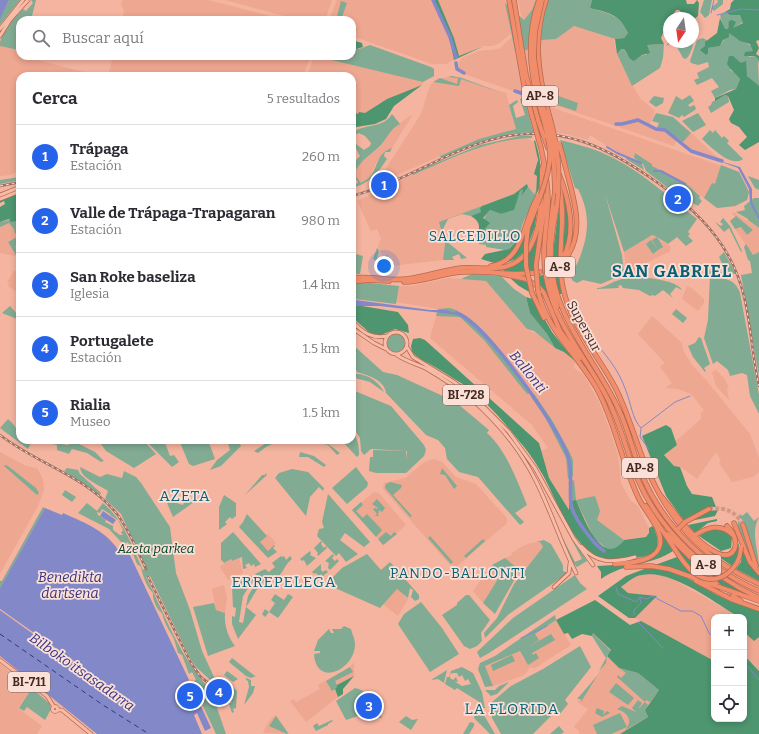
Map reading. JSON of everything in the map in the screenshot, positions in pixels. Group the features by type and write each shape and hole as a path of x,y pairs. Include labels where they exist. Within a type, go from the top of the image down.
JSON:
{"highway":[{"path":"510,0 515,15"},
{"path":"514,0 527,90 541,148 548,189 544,240 544,264 551,300 559,317"},
{"name":"AP-8","path":"535,204 545,183 550,147 533,79 530,52 533,23 539,0"},
{"name":"Supersur","path":"542,0 535,32 534,58 539,90 553,144 555,191 548,235 548,257 550,287 559,317"},
{"name":"Supersur","path":"546,0 540,23 538,51 539,76 558,154 559,183 551,257 554,285 558,302 572,329 607,384 618,406 650,492 666,517 693,548 717,567 747,586 759,591"},
{"path":"519,40 522,78 561,178 570,220 570,238 565,258 576,240 578,225 563,157 548,111"},
{"name":"A-8","path":"553,159 562,198 560,270 566,301 580,334 602,366 620,397 656,489 674,519 696,542 723,565 759,584"},
{"path":"356,278 406,279 453,269 496,268 508,266 520,259 534,240 541,202 542,169 544,164"},
{"path":"548,189 536,265 538,291 544,313 556,333"},
{"path":"471,269 496,265 510,257 518,247 526,220 535,204"},
{"path":"535,204 528,228 526,245 526,266 532,293 545,319 584,369 599,394 611,419 630,476 642,504 659,534 660,545 656,553 649,557 615,564"},
{"path":"471,269 525,274 540,272"},
{"path":"471,269 526,279 534,283 544,294 563,336 592,371"},
{"path":"356,282 384,279"},
{"name":"A-8","path":"559,317 574,346 592,371 616,416 642,488 662,520 686,548 707,566 731,583 759,598"},
{"path":"630,476 650,514 680,557 694,574 703,578 716,578 727,574 734,567 739,559 741,548 734,523"},
{"path":"656,489 686,527 714,551 723,555 733,551 736,545 735,535 727,526"},
{"path":"678,529 685,522 709,509"},
{"path":"650,514 672,540 716,583"},
{"path":"743,525 751,555 759,572"},
{"path":"696,535 711,527 722,528 732,534 736,545"},
{"path":"737,532 750,562 759,572"},
{"path":"626,567 659,567 759,601"},
{"path":"685,575 720,594 759,608"},
{"path":"733,596 759,608"}],"main road":[{"path":"0,29 23,0"},
{"path":"0,36 10,20 28,0"},
{"path":"0,195 16,189"},
{"path":"0,199 16,193"},
{"name":"BI-728","path":"356,324 372,337 387,336 396,332 403,334 407,339 407,347 413,357 462,388 501,423 535,468 571,534 593,565"},
{"name":"BI-728","path":"356,331 391,353 428,370 453,386 480,407 502,429 520,454 535,480 576,573"},
{"path":"386,349 385,342 387,336"},
{"path":"397,355 403,352 407,347"},
{"path":"571,534 587,552 598,560 615,562 635,557"},
{"path":"554,587 569,573 571,569 570,562"},
{"name":"BI-711","path":"0,660 47,696 54,707 57,707 58,710 62,710 91,734"}],"shaded area":[{"path":"122,0 208,0 270,16 123,16 124,11 121,4"},
{"path":"225,0 332,0 326,16 284,16"},
{"path":"337,0 432,0 449,36 454,60 446,64 432,64 356,37 356,16 331,16"},
{"path":"438,0 505,0 511,34 498,44 482,46 459,56 454,38"},
{"path":"518,0 536,0 532,10 524,20 522,20"},
{"path":"16,17 16,60 37,60 84,72 16,72 16,172 11,175 0,176 0,41"},
{"path":"574,26 614,39 617,54 627,76 640,98 655,111 649,126 663,131 677,140 674,146 464,74 459,68 459,62 462,58 479,51 499,49 513,36 515,51 527,50 542,40 556,39"},
{"path":"112,60 309,60 305,72 109,72"},
{"path":"313,60 331,60 423,82 422,85 378,104 365,113 359,114 356,113 356,72 308,72"},
{"path":"452,76 506,93 516,129 479,139 379,183 378,181 421,114 430,85 438,79"},
{"path":"536,102 739,172 749,192 747,200 735,206 717,208 687,185 652,166 652,164 636,153 634,158 618,153 590,135 588,140 565,134 545,132"},
{"path":"413,114 392,148 386,151 377,161 369,178 361,183 356,177 356,169 358,165 382,145 393,128"},
{"path":"691,133 718,159 688,147 683,142"},
{"path":"527,138 534,142 537,153 537,190 534,194 526,185 514,194 439,222 445,244 443,260 391,266 388,255 383,257 378,246 381,239 377,229 371,231 357,201 375,193 374,191 480,147 504,140"},
{"path":"733,212 759,228 759,252 753,255 735,229 741,227 747,235 753,230 732,214"},
{"path":"9,219 16,229 16,256 0,253 0,225"},
{"path":"652,235 671,247 670,251 627,273 624,252"},
{"path":"14,271 16,271 16,291 8,286 9,283 7,282"},
{"path":"449,278 486,281 528,330 543,337 554,348 564,352 575,361 574,368 584,375 599,402 618,455 621,483 630,500 638,506 649,528 649,533 646,537 624,540 597,520 569,510 549,478 540,451 548,448 532,425 430,338 438,309 396,302 399,286 411,286"},
{"path":"687,286 693,289 704,299 704,303 698,311 682,299"},
{"path":"652,316 682,343 683,350 691,364 750,434 759,458 759,472 753,477 732,482 719,463 721,461 716,452 697,479 681,467 674,466 664,454 677,445 676,441 701,419 701,412 704,410 691,394 678,389 665,388 672,383 660,367 665,363 638,334"},
{"path":"716,370 724,378 729,387 727,389 729,400 716,386 712,372"},
{"path":"0,452 26,466 37,468 43,479 44,490 38,506 0,574"},
{"path":"434,459 442,462 456,477 476,484 507,518 507,523 456,567 449,564 383,489 384,483 405,478 426,461"},
{"path":"374,492 379,493 406,525 384,545 352,510"},
{"path":"268,534 276,543 268,551 260,542"},
{"path":"540,542 543,547 523,572 505,558 512,555 511,554 519,548 530,543"},
{"path":"239,558 243,573 228,580 220,567 230,559 232,562"},
{"path":"492,565 501,574 483,603 473,591"},
{"path":"643,574 663,576 674,580 734,614 711,614 711,663 688,647 635,618 657,596 628,593 621,587 635,577"},
{"path":"224,585 227,598 225,613 216,610 212,589"},
{"path":"398,588 408,599 398,616 383,604"},
{"path":"556,620 571,645 535,668 530,667 524,675 493,686 485,666 520,651 524,660 528,647 535,634"},
{"path":"747,632 759,636 759,670 747,657"},
{"path":"607,656 619,668 659,690 645,709 648,717 620,734 579,734 579,731 574,727 588,709 577,702 600,671"},
{"path":"354,662 354,676 337,685 338,687 335,689 338,697 306,722 290,701 294,699 296,702 320,689 318,685 350,667"},
{"path":"0,664 32,688 18,708 42,726 37,734 0,734"},
{"path":"276,715 289,734 263,733 269,721"}],"green space":[{"path":"9,0 20,0 0,25 0,18"},
{"path":"31,0 36,0 32,16 17,16 23,9 26,11 33,3"},
{"path":"432,0 438,0 454,38 459,56 484,46 454,60 449,36"},
{"path":"536,0 592,0 590,8 617,18 628,33 624,38 615,39 574,26 556,39 542,40 527,50 515,51 505,3 524,20 532,10"},
{"path":"592,0 686,0 687,4 694,4 697,0 699,3 698,12 681,12 676,10 675,12 663,12 663,33 661,38 663,44 647,45 650,53 642,55 634,61 630,59 623,49 621,49 617,54 615,39 624,38 628,33 621,22 613,15 590,8"},
{"path":"704,0 712,0 709,15 705,18 700,12"},
{"path":"717,0 723,0 723,4 714,11 711,8 718,2"},
{"path":"734,0 759,0 759,40 756,41 759,48 756,54 759,56 759,63 755,56 744,56 745,52 753,51 750,44 740,41 729,33 729,37 723,40 720,46 708,48 708,53 706,55 700,50 705,46 705,42 717,33 720,18 725,29 728,29 729,21 732,20 736,22 733,28 743,23 740,15 730,15 725,12 730,9 731,3"},
{"path":"341,1 347,3 342,16 337,16"},
{"path":"725,12 730,15 740,15 743,22 732,29 728,25 728,30 724,29 720,15"},
{"path":"16,17 16,49 0,46 2,36"},
{"path":"729,32 735,38 753,48 753,51 749,52 749,57 755,56 758,59 759,86 752,82 738,60 730,70 737,74 740,79 736,89 730,90 715,98 711,91 719,87 712,78 697,85 694,80 699,78 697,73 709,67 708,62 698,65 691,63 690,61 694,48 699,48 699,39 703,38 708,41 708,48 720,46"},
{"path":"356,41 362,43 363,47 356,49"},
{"path":"663,44 663,58 660,68 632,86 617,54 621,49 625,51 630,59 634,60 646,55 647,45"},
{"path":"370,45 431,67 434,69 434,76 423,82 331,60 356,60 356,49"},
{"path":"677,48 692,48 686,59 683,58"},
{"path":"729,56 733,56 741,63 746,61 747,76 759,86 759,142 745,150 739,145 747,137 739,127 731,123 729,119 734,110 728,96 725,95 715,101 715,98 736,89 740,79 727,64"},
{"path":"452,76 462,78 499,92 461,79 459,86 433,82 440,78 457,84 458,78 448,77"},
{"path":"422,85 394,106 386,119 375,124 356,127 356,113 365,113 387,99"},
{"path":"533,87 578,103 576,111 536,98"},
{"path":"690,95 694,101 688,105 690,107 694,105 696,108 695,110 684,117 682,115 679,118 668,113 676,96 682,100"},
{"path":"725,95 728,96 729,102 711,113 708,107 712,102"},
{"path":"654,96 664,98 663,103 656,107 649,102"},
{"path":"524,98 534,133 510,134 486,140 441,158 440,156 479,139 516,129 509,105 517,100 518,102 513,106 516,118 525,115 520,99"},
{"path":"656,113 673,117 691,133 683,142 664,129 657,128 659,123 652,121"},
{"path":"698,113 706,125 693,132 682,121"},
{"path":"392,114 400,124 391,131 381,145 356,169 356,160 360,156 356,148 356,144 364,150 370,146 371,143 365,136 359,133 356,134 356,131 384,122"},
{"path":"710,130 713,133 715,130 722,138 724,136 729,141 727,143 743,159 733,161 727,159 711,147 702,139"},
{"path":"520,136 532,136 532,138 516,139 485,146 413,175 412,173 480,145"},
{"path":"535,140 541,168 539,189 536,195 537,176 534,174 538,160"},
{"path":"560,140 590,148 607,155 631,168 654,184 697,219 688,232 690,234 688,236 693,241 686,246 677,237 668,244 652,235 624,252 605,194 622,255 624,274 601,284 583,280 577,283 573,281 570,276 582,252 586,234 587,216 582,198 578,189 575,188"},
{"path":"385,153 384,156 387,159 380,169 368,181 356,187 356,184 358,183 356,177 361,183 368,179 380,157"},
{"path":"635,153 652,164 652,166 684,182 700,196 699,198 702,201 698,206 672,191 646,171 643,164 634,158"},
{"path":"627,157 642,164 644,170 626,159"},
{"path":"721,165 739,172 749,192 747,200 735,206 717,208 704,198 712,183 715,184"},
{"path":"748,176 759,180 759,190 755,188"},
{"path":"16,178 16,181 0,184 0,180"},
{"path":"527,184 528,187 522,196 523,189 520,191 514,210 501,214 490,210 483,218 490,223 482,232 477,234 479,229 478,224 471,216 481,212 480,208 482,206 514,194"},
{"path":"528,187 534,194 537,190 523,223 517,243 516,242 509,249 505,250 486,247 486,245 479,244 477,234 482,232 484,220 490,210 501,214 513,210 520,191 523,188 523,195"},
{"path":"544,191 534,272 528,272 527,254 535,241"},
{"path":"563,192 567,208 569,231 563,255 565,214"},
{"path":"16,195 16,221 11,222 9,219 0,222 0,207 5,204 4,201 0,203 0,201"},
{"path":"754,198 759,198 759,228 736,212 745,210 744,206"},
{"path":"538,204 535,227 527,248 529,231"},
{"path":"482,206 480,208 482,212 471,216 462,214 448,219 443,229 446,241 467,258 461,259 459,254 452,257 454,260 443,260 445,244 439,222"},
{"path":"559,207 560,223 558,260 553,264 554,244"},
{"path":"719,213 730,226 742,251 741,252 729,228 724,232 715,222 721,226 723,224 720,222 723,218"},
{"path":"736,216 753,230 747,235 741,227 735,229 730,221"},
{"path":"529,218 524,252 516,259 503,264 509,260 517,250 523,238"},
{"path":"16,219 16,233 15,234 14,229 9,223 0,227 0,222"},
{"path":"657,237 663,247 658,250 652,240"},
{"path":"16,238 16,255 8,242"},
{"path":"518,240 512,252 502,260 494,263 481,259 485,254 509,249"},
{"path":"651,240 658,250 653,254 646,244"},
{"path":"746,244 753,255 759,252 759,376 741,275 752,273 750,261 748,260 744,247"},
{"path":"377,248 379,250 377,258 384,263 388,261 385,256 388,255 391,266 383,265 373,259"},
{"path":"724,252 736,274 709,274 709,270 712,272 726,272 719,257"},
{"path":"356,254 363,256 360,274 356,274"},
{"path":"524,258 525,271 505,271 501,269 518,263"},
{"path":"557,269 562,294 559,294 554,270"},
{"path":"472,274 501,276 514,289 526,297 530,313 547,334 555,348 534,331 527,329 486,281 461,279"},
{"path":"543,275 548,295 538,284 537,276"},
{"path":"710,276 732,282 738,288 740,293 759,395 759,414 750,396 747,375 742,373 730,376 728,370 717,361 713,364 704,338 708,320"},
{"path":"510,278 527,282 531,293 519,286"},
{"path":"648,278 672,283 680,287 682,290 676,287 670,294 673,298 663,290 655,296 650,296 639,290 623,288 621,285 618,286 619,288 597,289 622,279"},
{"path":"361,282 399,286 396,304 356,299 356,283"},
{"path":"526,297 533,299 552,332 575,361 564,352 555,348 547,334 530,313"},
{"path":"356,305 398,312 408,325 409,333 395,329 381,335 372,335 356,321"},
{"path":"10,306 16,313 16,319 2,313"},
{"path":"449,308 460,312 472,320 483,331 495,344 532,392 527,394 484,340 460,317 436,316 438,309"},
{"path":"676,309 687,318 683,323 672,314"},
{"path":"396,334 402,337 405,343 402,349 396,352 390,349 387,343 390,337"},
{"path":"699,337 701,338 710,364 704,368 706,371 705,372 693,357 688,346 695,343"},
{"path":"420,338 425,340 539,443 549,478 569,510 569,501 576,500 588,528 601,545 608,549 616,548 624,540 646,537 649,533 649,528 653,526 658,542 653,552 649,555 635,558 603,559 595,556 583,546 564,519 545,479 536,464 499,417 485,402 461,383 420,359 412,352 411,346 413,339"},
{"path":"356,348 383,372 397,375 458,404 489,430 487,433 506,457 527,505 515,513 524,522 520,525 478,477 459,472 447,459 445,448 438,440 426,435 386,393 385,388 379,381 357,372"},
{"path":"356,374 365,375 373,379 384,392 370,382 356,378"},
{"path":"356,391 391,406 424,445 426,450 424,456 406,473 376,473 369,471 370,457 373,457 373,450 406,451 407,460 407,451 371,449 364,455 361,451 360,438 356,432"},
{"path":"534,394 552,420 573,460 573,476 568,479 566,458 545,417 531,397"},
{"path":"8,419 16,428 16,440 0,428"},
{"path":"666,425 671,428 677,445 664,455 674,466 680,467 687,486 692,494 712,497 716,507 710,507 684,521 666,496 642,436"},
{"path":"356,437 359,455 357,457 345,444 356,444"},
{"path":"21,444 30,444 28,449"},
{"path":"52,444 79,444 95,452 104,461 101,462 87,453 72,449 69,454 57,450 57,445"},
{"path":"101,444 147,444 156,454 134,468 106,451"},
{"path":"149,444 166,444 170,456 174,455 179,462 172,467"},
{"path":"181,444 209,444 215,459 193,466 189,464"},
{"path":"228,444 240,444 241,446 221,466 210,470 217,460 230,450"},
{"path":"265,444 272,444 258,453 254,451"},
{"path":"324,444 328,444 340,453 337,455 328,445"},
{"path":"300,452 314,456 326,465 324,467 308,457 299,457"},
{"path":"5,465 36,488 39,493 37,495 4,466"},
{"name":"Azeta parkea","path":"80,467 100,477 107,474 122,478 124,471 136,477 170,527 176,573 190,610 202,651 214,677 237,691 236,708 233,709 234,712 232,713 229,704 232,702 229,697 196,667 191,660 150,576 146,577 184,654 203,682 215,694 214,696 217,705 220,705 217,708 226,734 216,734 192,682 196,680 192,672 189,674 182,655 178,653 173,636 162,613 155,604 153,593 147,584 141,567 137,564 128,542 123,544 109,529 78,513 87,503 97,511 103,503 117,517 143,570 146,568 121,514 105,499 108,491 91,481 81,471","holes":["102,509 110,514 111,513 110,515 118,520 123,530 121,533 123,535 120,535 113,530 113,526 105,522 106,520 98,515 97,512 100,513"]},
{"path":"356,467 368,483 367,487 347,504 332,488"},
{"path":"67,468 78,470 80,474 101,493 99,496 64,471"},
{"path":"442,468 457,486 454,489 445,475 440,474"},
{"path":"292,469 308,472 324,488 323,491 319,487 310,497 306,516 275,478 279,473"},
{"path":"265,473 267,475 245,495 262,475 265,475"},
{"path":"574,480 576,500 569,501 570,486 568,483"},
{"path":"390,482 402,485 401,488 393,495 412,516 410,517 385,488 386,484"},
{"path":"65,490 76,497 72,502 62,495"},
{"path":"328,494 370,542 364,547 345,533 340,540 358,554 346,562 339,553 336,556 317,536 319,529 324,528 322,522"},
{"path":"187,495 194,502 173,517 167,503 170,501 183,505 186,499 183,497"},
{"path":"224,495 236,503 236,516 232,519 230,517 225,522 227,524 219,530 219,507"},
{"path":"595,496 600,511 597,520 624,540 617,549 607,549 594,538 576,500"},
{"path":"377,499 385,508 382,512 379,510 378,516 375,516 377,514 373,509 378,508 372,504"},
{"path":"361,502 363,505 356,511 363,518 367,514 382,530 376,537 352,510"},
{"path":"43,507 45,508 0,588 0,581 2,581"},
{"path":"718,510 715,516 690,521 709,511"},
{"path":"747,512 754,521 759,517 756,523 755,536 759,568 744,524 741,518 738,520 740,514 742,516"},
{"path":"247,514 267,536 260,542 268,551 274,545 275,546 273,548 277,552 268,558 239,527"},
{"path":"717,519 717,521 708,523 695,533 688,525"},
{"path":"738,520 742,528 750,557 740,536"},
{"path":"556,525 575,562 582,559 565,527 587,561 577,567 572,562"},
{"path":"656,525 673,551 665,556 619,570 601,579 601,572 597,566 638,561 653,555 660,550"},
{"path":"711,529 725,531 732,537 731,548 721,551 699,536"},
{"path":"233,532 261,564 255,567 254,564 251,566 249,563 245,565 247,568 243,569 242,557 232,561 231,559 224,563 222,560 221,561 221,543"},
{"path":"386,532 391,536 394,532 397,534 383,545 378,539"},
{"path":"430,536 453,562 451,564 428,538"},
{"path":"483,539 485,541 466,558 464,556"},
{"path":"544,540 551,544 563,565 563,571 568,573 509,614 485,638 484,633 497,618 514,584 543,547 540,542 536,542"},
{"path":"670,540 707,577 695,571 690,566"},
{"path":"321,541 324,548 326,546 327,548 318,556 318,553 314,548"},
{"path":"739,543 738,556 732,566 712,552 725,556 733,554"},
{"path":"743,546 751,566 759,575 759,581 736,569 741,562"},
{"path":"310,551 310,555 316,558 307,566 304,560 302,561 300,559"},
{"path":"333,554 334,556 332,558 335,561 337,559 339,561 330,570 328,568 329,563 325,561"},
{"path":"367,554 381,570 390,562 419,595 419,599 415,601 411,597 413,590 410,588 408,598 397,589 380,608 326,584 342,568"},
{"path":"281,556 284,556 286,560 290,556 292,559 278,577 274,575 269,577 258,588 246,607 256,615 238,639 232,624 232,616 235,617 236,608 233,607 232,586 252,576 255,577 243,596 239,622 243,623 248,596 259,578 255,574 265,569 269,572 275,567 272,563"},
{"path":"691,556 722,580 757,599 723,587"},
{"path":"677,557 694,576 709,580 712,583 655,565"},
{"path":"505,558 520,570 495,614 483,603 501,574 492,571 494,567 492,565"},
{"path":"321,564 321,570 323,572 326,570 328,572 323,576 321,574 319,577 316,573 314,574 312,572"},
{"path":"647,568 657,568 667,569 686,577 726,599 759,611 759,637 754,641 747,635 747,614 734,614 690,587 677,581 653,574 636,577 621,587 628,593 657,596 635,618 629,618 598,596 626,576"},
{"path":"575,575 580,583 587,589 480,658 477,652 513,618"},
{"path":"275,594 284,600 288,594 293,597 278,618 269,612 275,603 271,600"},
{"path":"466,595 469,595 490,620 481,633 482,641 477,646 470,649 464,646 442,615 457,605 457,603"},
{"path":"595,600 630,625 641,621 711,659 711,722 747,722 747,658 759,671 759,734 620,734 648,717 645,710 659,690 638,673 619,668 607,656 611,650 593,633 592,636 582,634 572,639 568,633 564,634 556,620"},
{"path":"421,602 442,628 459,654 430,672 398,624 404,614"},
{"path":"214,603 216,610 225,613 227,631 235,646 208,656 193,607"},
{"path":"265,609 269,612 265,617 262,614"},
{"path":"555,615 556,620 535,634 539,640 528,647 551,634 555,640 532,653 533,655 536,653 539,658 528,665 520,651 485,666 493,686 485,687 478,669 480,663 495,656"},
{"path":"344,626 351,629 355,642 353,653 349,661 343,668 335,672 328,673 321,670 316,664 314,654 320,653 320,651 314,651 318,640 329,629 331,633 334,633 332,629 341,629"},
{"path":"593,633 611,651 607,655 606,663 599,671 606,658 592,636"},
{"path":"580,646 591,667 565,700 568,704 559,715 555,712 533,734 501,734 492,718 490,709 492,702 511,686 543,669"},
{"path":"512,655 515,661 493,671 491,665"},
{"path":"232,658 256,676 251,678 246,676 229,662"},
{"path":"350,667 353,672 335,681 338,687 332,691 326,681"},
{"path":"462,667 473,673 482,692 485,708 483,708 478,701 457,688 455,690 445,684 451,671","holes":["457,673 459,677 462,675 465,681 468,679 471,684 462,686 454,681 458,682 456,677 453,680 450,678 450,674"]},
{"path":"619,668 638,673 659,690 650,702 646,700 645,702 617,677 618,675 621,678 626,673"},
{"path":"447,670 444,683 438,679 431,680"},
{"path":"227,671 238,679 233,682 224,675"},
{"path":"354,676 343,689 343,694 338,697 335,689 337,685"},
{"path":"597,676 581,702 581,699 577,699"},
{"path":"246,678 251,680 251,686 255,686 253,693 244,705 249,687"},
{"path":"509,682 497,694 491,696 485,690 495,690 499,686"},
{"path":"616,683 634,698 628,705 609,692"},
{"path":"32,688 50,704 51,709 45,720 27,707 24,711 19,708"},
{"path":"355,688 368,695 375,704 382,718 358,716 346,720 336,701"},
{"path":"638,700 642,703 638,709 645,702 648,705 645,710 648,717 625,730 629,723 628,717 624,712 617,709 622,706 636,712 632,708"},
{"path":"477,705 495,734 490,734 474,718"},
{"path":"597,708 604,711 603,715 607,711 610,713 602,717 595,713"},
{"path":"620,713 627,727 611,734 597,734 593,725"},
{"path":"276,716 288,733 287,734 269,726"},
{"path":"406,716 412,720 418,719 411,730 399,722"},
{"path":"332,720 333,721 328,725 316,731 313,726 317,723 319,726"},
{"path":"470,722 474,723 474,726 469,734 463,734"},
{"path":"559,726 564,732 561,734 550,734"}],"water":[{"path":"0,0 9,0 0,19"},
{"path":"716,160 740,167 752,189 752,202 759,216 759,220 750,203 749,189 738,168"},
{"path":"356,300 430,310 447,310 460,315 379,306 356,306"},
{"path":"45,508 62,515 63,513 102,533 121,554 128,551 189,680 186,682 188,687 184,693 188,701 198,700 211,728 205,731 197,713 194,715 202,734 97,734 0,656 0,610 83,669 0,609 0,588"},
{"path":"103,511 116,520 113,524 100,516"}],"pier":[{"path":"0,610 84,668 83,670"}],"waterway":[{"path":"433,0 450,37 456,57"},
{"path":"711,13 714,0"},
{"path":"717,15 741,9 759,10"},
{"path":"456,63 457,69 464,73"},
{"path":"515,91 535,98"},
{"path":"616,124 638,120 656,129 665,130 691,151 722,161"},
{"path":"607,147 641,163"},
{"path":"654,171 661,171 685,184"},
{"name":"Ballonti","path":"456,313 468,320 484,334 519,376 550,422 568,456 571,474 571,505 573,510 590,537 604,551"},
{"path":"586,337 590,337 615,369 623,383 632,411 641,428"},
{"path":"641,428 675,402 690,396"},
{"path":"641,429 640,437 649,449"},
{"name":"Ballonti","path":"616,587 618,594 636,602 640,597 647,599 652,596 681,611 692,611 701,616 711,635"},
{"path":"634,615 634,610 641,603 640,598"},
{"path":"638,622 663,648"},
{"path":"521,638 547,626"},
{"name":"Ballonti","path":"747,666 759,680"}],"ferry route":[{"path":"0,634 103,705 149,734"}],"tunnel":[{"path":"542,272 554,268 566,258"},
{"path":"709,509 725,509 737,516 743,525"},
{"path":"723,588 733,596"}],"railway":[{"path":"356,195 389,183 461,150 498,138 521,134 563,136 602,149 640,170 670,192 692,210 720,242 740,281 747,311 759,386"},
{"path":"0,186 16,183"},
{"path":"0,435 14,445 76,480 105,501 117,514 133,540 146,569"},
{"path":"148,577 191,663 200,676 229,701"}],"place":[{"name":"Trápaga","path":"384,185"},
{"name":"Valle de Trápaga-Trapagaran","path":"678,199"},
{"name":"Portugalete","path":"219,692"},
{"name":"Rialia","path":"190,696"},
{"name":"San Roke baseliza","path":"369,706"}],"district":[{"name":"SALCEDILLO","path":"475,236"},
{"name":"SAN GABRIEL","path":"672,271"},
{"name":"AZETA","path":"185,496"},
{"name":"PANDO-BALLONTI","path":"458,573"},
{"name":"ERREPELEGA","path":"284,582"},
{"name":"LA FLORIDA","path":"512,709"}],"water label":[{"name":"Benedikta dartsena","path":"70,586"},
{"name":"Bilboko itsasadarra","path":"82,672"}]}
